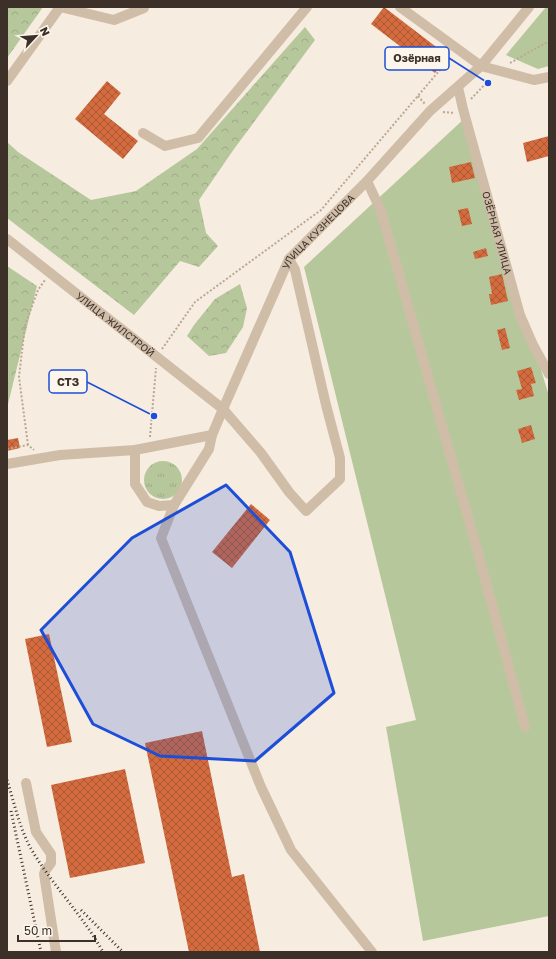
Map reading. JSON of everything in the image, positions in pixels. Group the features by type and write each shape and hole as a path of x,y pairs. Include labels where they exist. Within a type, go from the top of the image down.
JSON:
{"street":[{"path":"7,81 60,7 114,20 144,8"},
{"path":"143,133 165,146 198,138 307,7"},
{"path":"400,7 481,66 534,80 549,77"},
{"name":"УЛИЦА КУЗНЕЦОВА","path":"372,952 291,850 261,787 161,538 174,505 209,449 212,435 289,259 367,181 430,112 481,66 530,7"},
{"name":"ОЗЁРНАЯ УЛИЦА","path":"458,87 520,315 533,346 549,374"},
{"path":"367,181 381,211 476,542 524,726"},
{"name":"УЛИЦА ЖИЛСТРОЙ","path":"7,239 223,409 261,453 289,492 306,511 340,480 340,458 326,405 295,270 289,259"},
{"path":"7,464 60,455 135,450 212,435"},
{"path":"135,450 135,484 146,502 159,506 174,505"},
{"path":"26,783 36,832 51,854 51,863 44,874 56,952"}],"path":[{"path":"418,96 430,112 458,113 497,70 549,41"},
{"path":"150,438 156,357 195,302 321,210 445,64"},
{"path":"28,445 19,377 25,325 38,290 50,273"}],"highlighted area":[{"path":"226,485 290,552 334,693 255,761 160,756 93,724 41,630 132,538"}],"green space":[{"path":"7,7 43,7 7,58"},
{"path":"546,7 549,7 549,66 538,69 506,55"},
{"path":"305,27 315,40 234,149 199,200 206,233 218,246 199,267 180,261 134,315 7,218 7,142 18,152 91,200 136,191 197,149"},
{"path":"465,118 549,396 549,916 423,941 386,727 416,720 304,267"},
{"path":"7,266 37,286 7,408"},
{"path":"240,284 247,308 243,327 226,353 209,356 187,336 215,299"},
{"path":"159,461 167,461 177,466 181,473 181,487 177,494 167,499 159,499 149,494 147,491 144,484 144,476 149,466 152,464"}],"building":[{"path":"384,7 448,56 435,73 371,24"},
{"path":"107,81 121,93 104,114 138,141 123,159 75,119"},
{"path":"549,136 549,156 527,162 523,143"},
{"path":"471,162 475,178 452,183 449,167"},
{"path":"468,208 472,224 462,226 458,210"},
{"path":"486,248 488,256 475,259 473,252"},
{"path":"502,274 508,301 491,305 489,294 492,294 489,277"},
{"path":"505,328 510,348 502,350 497,330"},
{"path":"531,367 536,383 531,384 534,396 519,400 516,390 522,389 517,371"},
{"path":"531,425 535,439 522,443 518,429"},
{"path":"18,438 20,448 7,451 7,440"},
{"path":"251,504 270,520 232,568 212,552"},
{"path":"49,634 72,742 47,747 25,639"},
{"path":"202,731 232,877 244,874 260,952 189,952 145,743"},
{"path":"125,769 145,863 70,878 51,785"}],"railway":[{"path":"7,780 20,822 30,847 47,874 86,925 103,952"},
{"path":"11,811 41,952"},
{"path":"81,910 123,952"}],"place":[{"name":"Озёрная","path":"488,83"},
{"name":"СТЗ","path":"154,416"}]}
